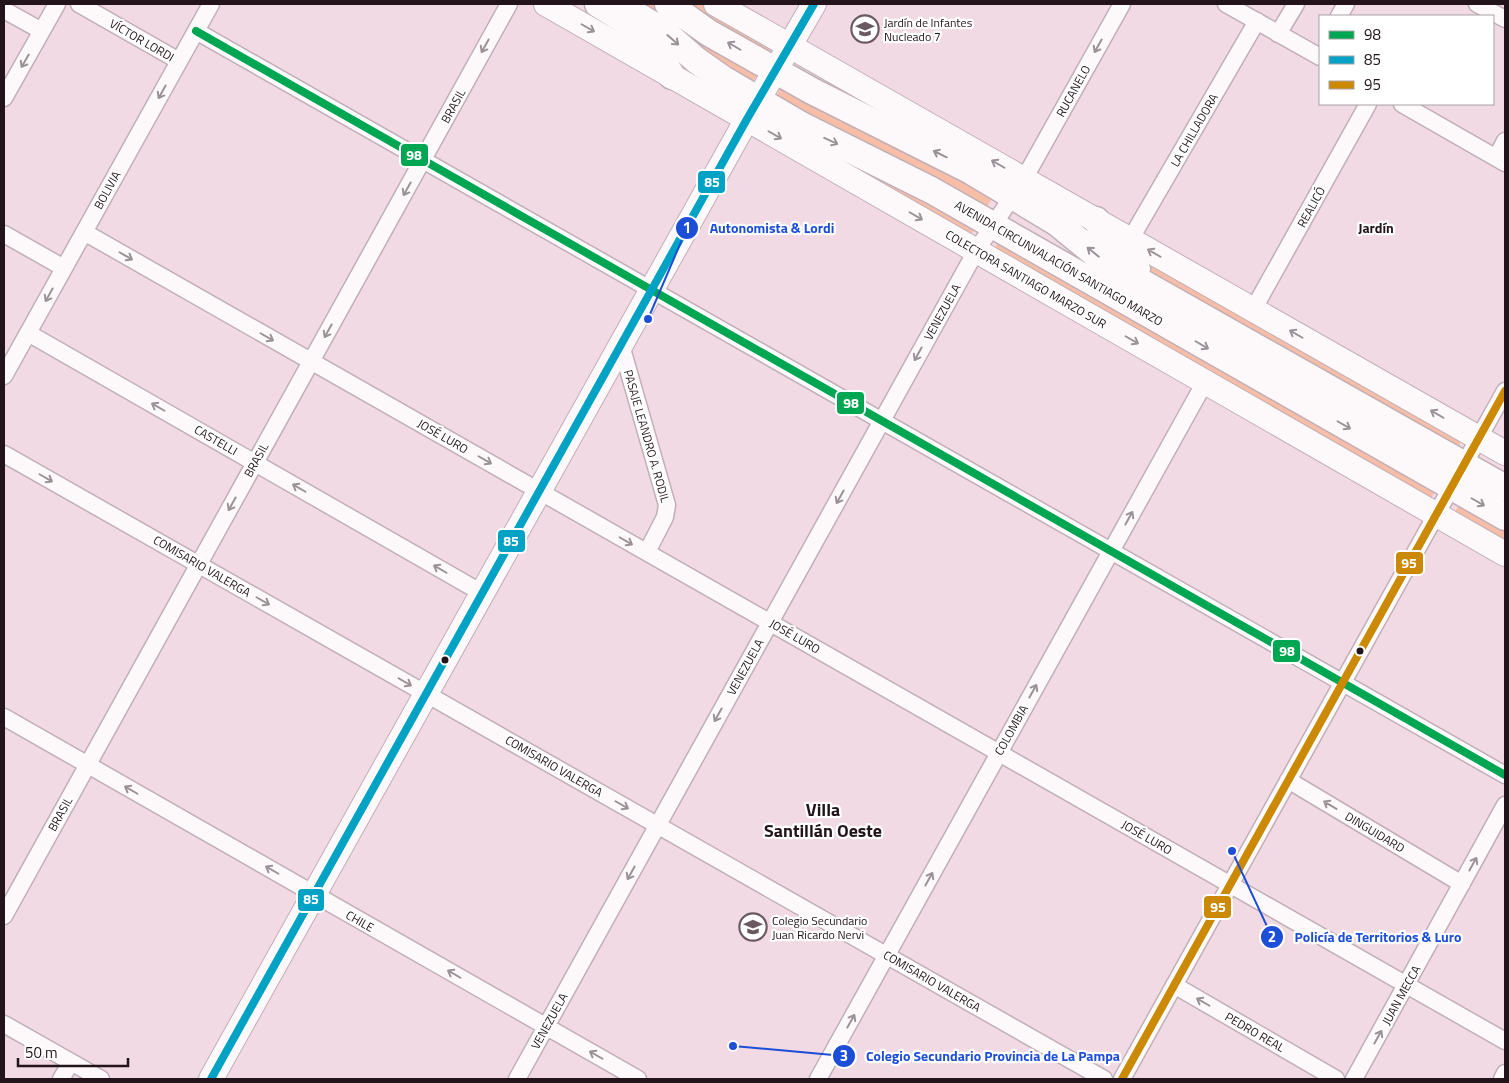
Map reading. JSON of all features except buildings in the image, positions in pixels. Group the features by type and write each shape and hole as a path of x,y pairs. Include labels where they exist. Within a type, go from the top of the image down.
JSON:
{"main road":[{"path":"598,4 646,34 672,76"},
{"name":"AVENIDA CIRCUNVALACIÓN SANTIAGO MARZO","path":"618,4 658,27 753,110 818,135 917,182 992,226 1458,476 1505,488"},
{"name":"AVENIDA CIRCUNVALACIÓN SANTIAGO MARZO","path":"668,4 709,32 850,111 955,162 1018,187 1061,226 1113,266 1210,321 1458,476 1505,517"},
{"path":"1096,220 1128,263 1185,298 1210,321"}],"street":[{"path":"4,98 58,4"},
{"name":"VÍCTOR LORDI","path":"79,4 179,61"},
{"name":"BOLIVIA","path":"4,376 211,4"},
{"name":"BRASIL","path":"4,916 509,4"},
{"name":"COLECTORA SANTIAGO MARZO SUR","path":"546,4 672,76 753,110 976,250 1505,554"},
{"path":"716,4 790,46 1018,187 1096,220 1505,453"},
{"path":"211,1079 539,491 814,4"},
{"name":"RUCANELO","path":"1018,187 1122,4"},
{"path":"1226,4 1278,34 1319,54"},
{"path":"1278,34 1296,4"},
{"path":"1340,15 1346,4"},
{"path":"1477,4 1505,19"},
{"path":"4,10 42,31"},
{"name":"LA CHILLADORA","path":"1130,240 1257,21"},
{"path":"196,31 1505,775"},
{"name":"REALICÓ","path":"1253,310 1367,105"},
{"path":"1404,105 1501,160 1505,141"},
{"name":"VENEZUELA","path":"517,1079 976,250 1018,187"},
{"name":"JOSÉ LURO","path":"84,232 1505,1041"},
{"path":"4,234 64,268"},
{"name":"CASTELLI","path":"28,332 482,593"},
{"name":"PASAJE LEANDRO A. RODIL","path":"621,345 667,505 665,517 647,552"},
{"name":"COLOMBIA","path":"818,1079 1204,382"},
{"path":"1122,1079 1505,391"},
{"name":"COMISARIO VALERGA","path":"4,454 1104,1079"},
{"name":"CHILE","path":"4,717 638,1079"},
{"name":"DINGUIDARD","path":"1288,780 1462,884"},
{"name":"JUAN MECCA","path":"1354,1079 1505,805"},
{"name":"PEDRO REAL","path":"1174,985 1336,1079"},
{"path":"4,1024 101,1079"},
{"path":"61,1079 71,1062"},
{"path":"1502,1079 1505,1073"}],"shaded area":[{"path":"633,4 653,4 759,72 751,85"},
{"path":"682,4 701,4 767,41 771,47 769,53"},
{"path":"782,85 993,197 985,210 775,99"},
{"path":"793,135 886,174 975,229 970,235"},
{"path":"998,242 1436,489 1430,500 995,249"},
{"path":"1119,242 1463,438 1457,449 1235,327 1187,292 1135,262"},
{"path":"1461,502 1505,525 1505,546 1454,513"}],"transit line":[{"name":"85","path":"211,1079 747,119 814,4"},
{"name":"98","path":"196,31 1505,775"},
{"name":"95","path":"1122,1079 1505,391"}],"place":[{"name":"Jardín de Infantes Nucleado 7","path":"865,29"},
{"name":"Autonomista & Lordi","path":"648,319"},
{"name":"Policía de Territorios & Luro","path":"1232,851"},
{"name":"Colegio Secundario Juan Ricardo Nervi","path":"753,927"},
{"name":"Colegio Secundario Provincia de La Pampa","path":"733,1046"}],"district":[{"name":"Jardín","path":"1376,227"},
{"name":"Villa Santillán Oeste","path":"823,820"}]}
